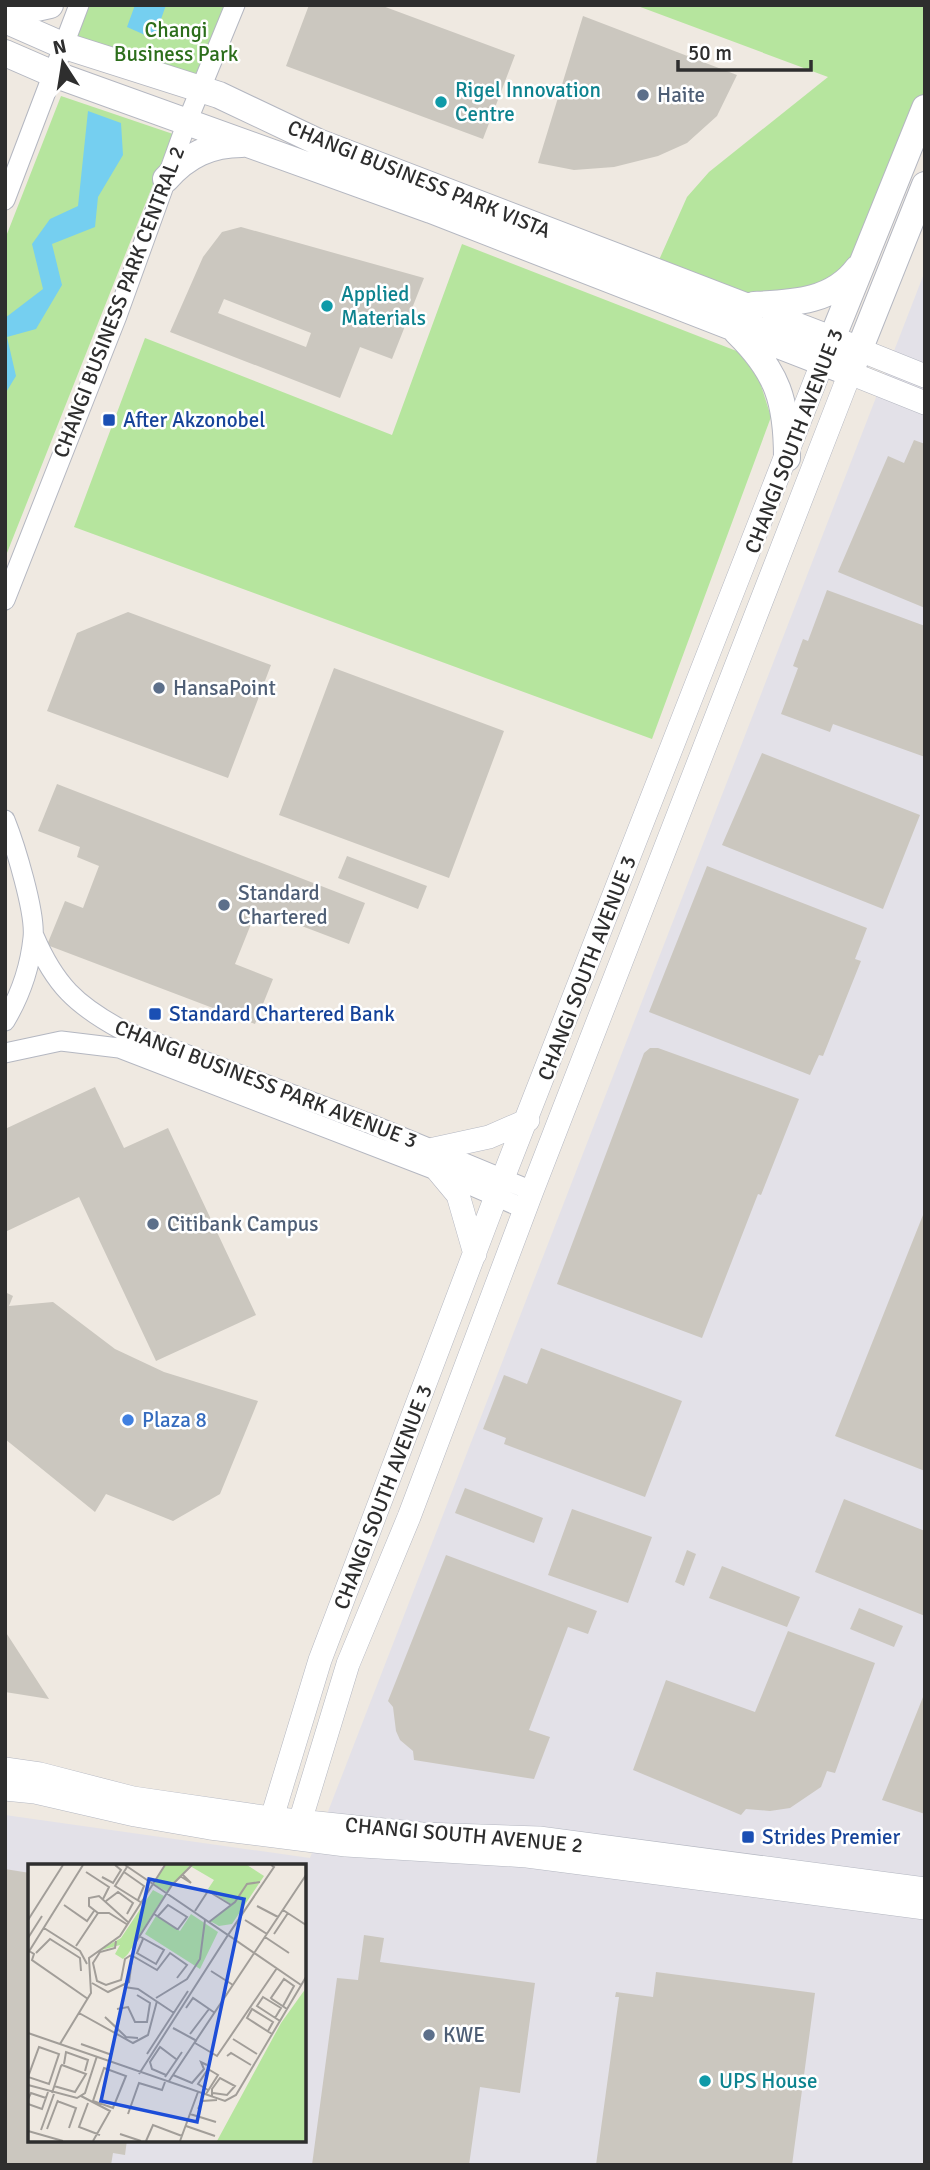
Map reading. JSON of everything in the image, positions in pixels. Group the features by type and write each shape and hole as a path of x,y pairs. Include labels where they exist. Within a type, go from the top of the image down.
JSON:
{"main road":[{"path":"5,15 50,5"},
{"name":"CHANGI BUSINESS PARK VISTA","path":"5,20 62,45 219,95 318,142 749,306 828,350"},
{"name":"CHANGI BUSINESS PARK VISTA","path":"5,53 51,73 431,210 731,326 828,350"},
{"name":"CHANGI SOUTH AVENUE 3","path":"828,350 925,108"},
{"path":"166,178 178,164 210,147 248,144"},
{"name":"CHANGI SOUTH AVENUE 3","path":"855,361 925,185"},
{"path":"749,306 791,303 829,293 849,279 867,255"},
{"path":"731,326 752,346 774,377 783,401 787,458"},
{"path":"828,350 855,361"}],"street":[{"path":"5,200 79,5"},
{"name":"CHANGI BUSINESS PARK CENTRAL 2","path":"5,600 117,316 187,122 235,5"},
{"name":"CHANGI SOUTH AVENUE 3","path":"269,1826 320,1660 500,1187 828,350"},
{"path":"855,361 925,376"},
{"path":"855,361 925,403"},
{"name":"CHANGI SOUTH AVENUE 3","path":"297,1829 348,1664 409,1517 528,1200 855,361"},
{"path":"5,820 16,845 34,936 17,1001 5,1021"},
{"name":"CHANGI BUSINESS PARK AVENUE 3","path":"34,936 55,978 93,1014 113,1025 528,1200"},
{"name":"CHANGI BUSINESS PARK AVENUE 3","path":"5,1053 61,1041 119,1048 436,1160"},
{"path":"475,1254 458,1195 436,1160 528,1119"},
{"name":"CHANGI SOUTH AVENUE 2","path":"5,1769 40,1774 133,1798 269,1826"},
{"name":"CHANGI SOUTH AVENUE 2","path":"5,1789 36,1792 135,1815 297,1829 539,1838 925,1889"},
{"name":"CHANGI SOUTH AVENUE 2","path":"297,1829 416,1851 527,1856 925,1908"}],"shaded area":[{"path":"925,271 925,2165 5,2165 5,1815 310,1858"}],"green space":[{"name":"Changi Business Park","path":"79,5 235,5 200,89 65,43"},
{"path":"635,5 925,5 925,107 849,279 749,305 659,260 687,197 709,172 828,77"},
{"path":"61,96 173,134 5,558 5,239"},
{"path":"462,244 752,357 771,417 652,739 74,527 145,338 392,435"}],"water":[{"path":"135,5 166,5 154,39 127,27"},
{"path":"88,111 121,123 123,155 98,197 95,227 52,244 62,285 36,329 7,337 16,376 5,394 5,318 43,289 32,244 50,219 78,206"}],"building":[{"name":"Rigel Innovation Centre","path":"309,5 380,5 515,55 483,139 286,66"},
{"name":"Haite","path":"583,16 737,75 717,116 687,143 658,156 614,167 574,170 538,163"},
{"name":"Applied Materials","path":"241,227 424,278 392,359 360,347 340,398 170,332 203,257 222,232","holes":["224,299 311,333 306,347 218,313"]},
{"path":"914,440 925,444 925,608 838,572 888,456 904,463"},
{"path":"827,590 925,626 925,757 833,724 830,732 781,714 798,668 793,666 803,639 808,641"},
{"name":"HansaPoint","path":"128,612 271,665 228,778 47,711 77,633"},
{"path":"334,668 504,731 449,878 279,815"},
{"path":"762,753 920,815 883,909 722,845"},
{"name":"Standard Chartered","path":"57,784 365,903 349,944 257,909 235,964 273,979 255,1024 47,945 65,901 83,908 99,866 77,857 80,847 38,831"},
{"path":"347,856 427,886 418,909 338,878"},
{"path":"707,866 867,928 855,959 861,961 823,1056 819,1055 810,1075 649,1012"},
{"path":"650,1048 658,1048 799,1099 761,1195 758,1194 702,1338 557,1284 644,1053"},
{"name":"Citibank Campus","path":"95,1087 124,1148 168,1128 256,1315 156,1361 79,1197 5,1232 5,1129"},
{"path":"925,1210 925,1471 835,1436"},
{"name":"Plaza 8","path":"5,1292 13,1296 9,1306 53,1302 115,1349 164,1372 258,1401 220,1494 173,1521 106,1494 95,1512 5,1439"},
{"path":"541,1348 682,1401 645,1497 504,1444 506,1438 483,1429 504,1375 527,1384"},
{"path":"465,1488 543,1518 534,1543 455,1513"},
{"path":"844,1499 925,1531 925,1616 815,1572"},
{"path":"572,1509 652,1537 628,1603 548,1575"},
{"path":"687,1550 696,1554 684,1586 675,1582"},
{"path":"446,1555 597,1611 588,1634 568,1627 529,1730 550,1737 534,1779 414,1760 413,1751 400,1740 396,1731 393,1707 388,1701"},
{"path":"722,1566 800,1597 787,1627 709,1598"},
{"path":"859,1608 903,1626 894,1647 850,1629"},
{"path":"5,1631 49,1699 5,1692"},
{"path":"788,1631 875,1663 835,1773 827,1771 821,1787 790,1808 770,1811 746,1809 741,1815 633,1770 666,1680 755,1712"},
{"path":"925,1692 925,1814 882,1800"},
{"path":"5,1869 28,1873 28,2142 127,2142 125,2155 113,2153 111,2165 5,2165"},
{"name":"KWE","path":"364,1935 384,1938 380,1962 535,1983 520,2093 480,2087 469,2165 312,2165 337,1978 358,1980"},
{"name":"UPS House","path":"656,1972 815,1993 792,2165 596,2165 619,1997 615,1997 616,1992 653,1997"}],"place":[{"name":"Haite","path":"643,95"},
{"name":"Rigel Innovation Centre","path":"441,102"},
{"name":"Applied Materials","path":"327,306"},
{"name":"After Akzonobel","path":"109,420"},
{"name":"HansaPoint","path":"159,688"},
{"name":"Standard Chartered","path":"224,905"},
{"name":"Standard Chartered Bank","path":"155,1014"},
{"name":"Citibank Campus","path":"153,1224"},
{"name":"Plaza 8","path":"128,1420"},
{"name":"Strides Premier","path":"748,1837"},
{"name":"KWE","path":"429,2035"},
{"name":"UPS House","path":"705,2081"}]}
